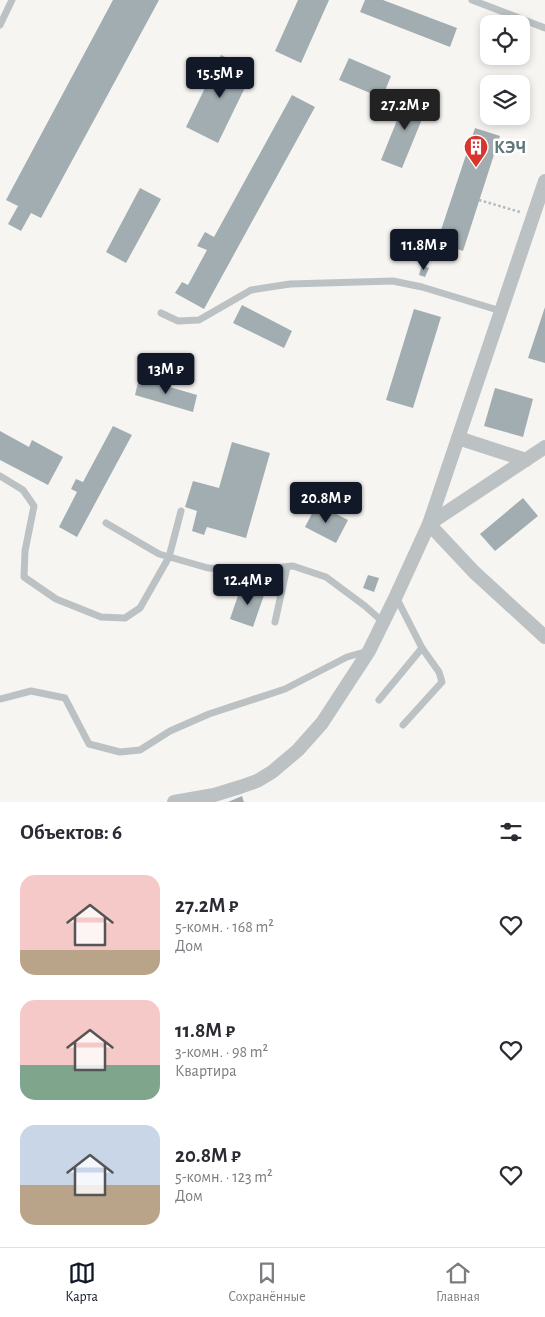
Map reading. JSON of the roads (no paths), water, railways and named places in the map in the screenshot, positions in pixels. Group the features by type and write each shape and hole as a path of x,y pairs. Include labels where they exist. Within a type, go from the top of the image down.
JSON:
{"street":[{"path":"174,802 214,798 257,781 272,772 298,750 322,723 369,651 429,524 545,181"},
{"path":"458,438 526,460"},
{"path":"429,524 545,447"},
{"path":"429,524 474,572 545,636"}],"lane":[{"path":"0,25 12,0"},
{"path":"472,0 545,28"},
{"path":"161,313 178,321 199,320 250,290 290,284 393,281 422,287 501,310"},
{"path":"0,476 23,490 34,506 25,551 24,577 56,599 101,618 125,618 140,608 169,557 181,511"},
{"path":"106,523 159,554 208,568 254,570 293,566 326,577 384,622"},
{"path":"275,622 287,567"},
{"path":"396,596 422,648 439,672 442,682 403,725"},
{"path":"379,700 422,648"},
{"path":"0,699 30,691 65,698 89,744 120,752 140,750 178,727 208,714 285,689 347,657 369,651"}],"place":[{"name":"КЭЧ","path":"476,168"}]}
